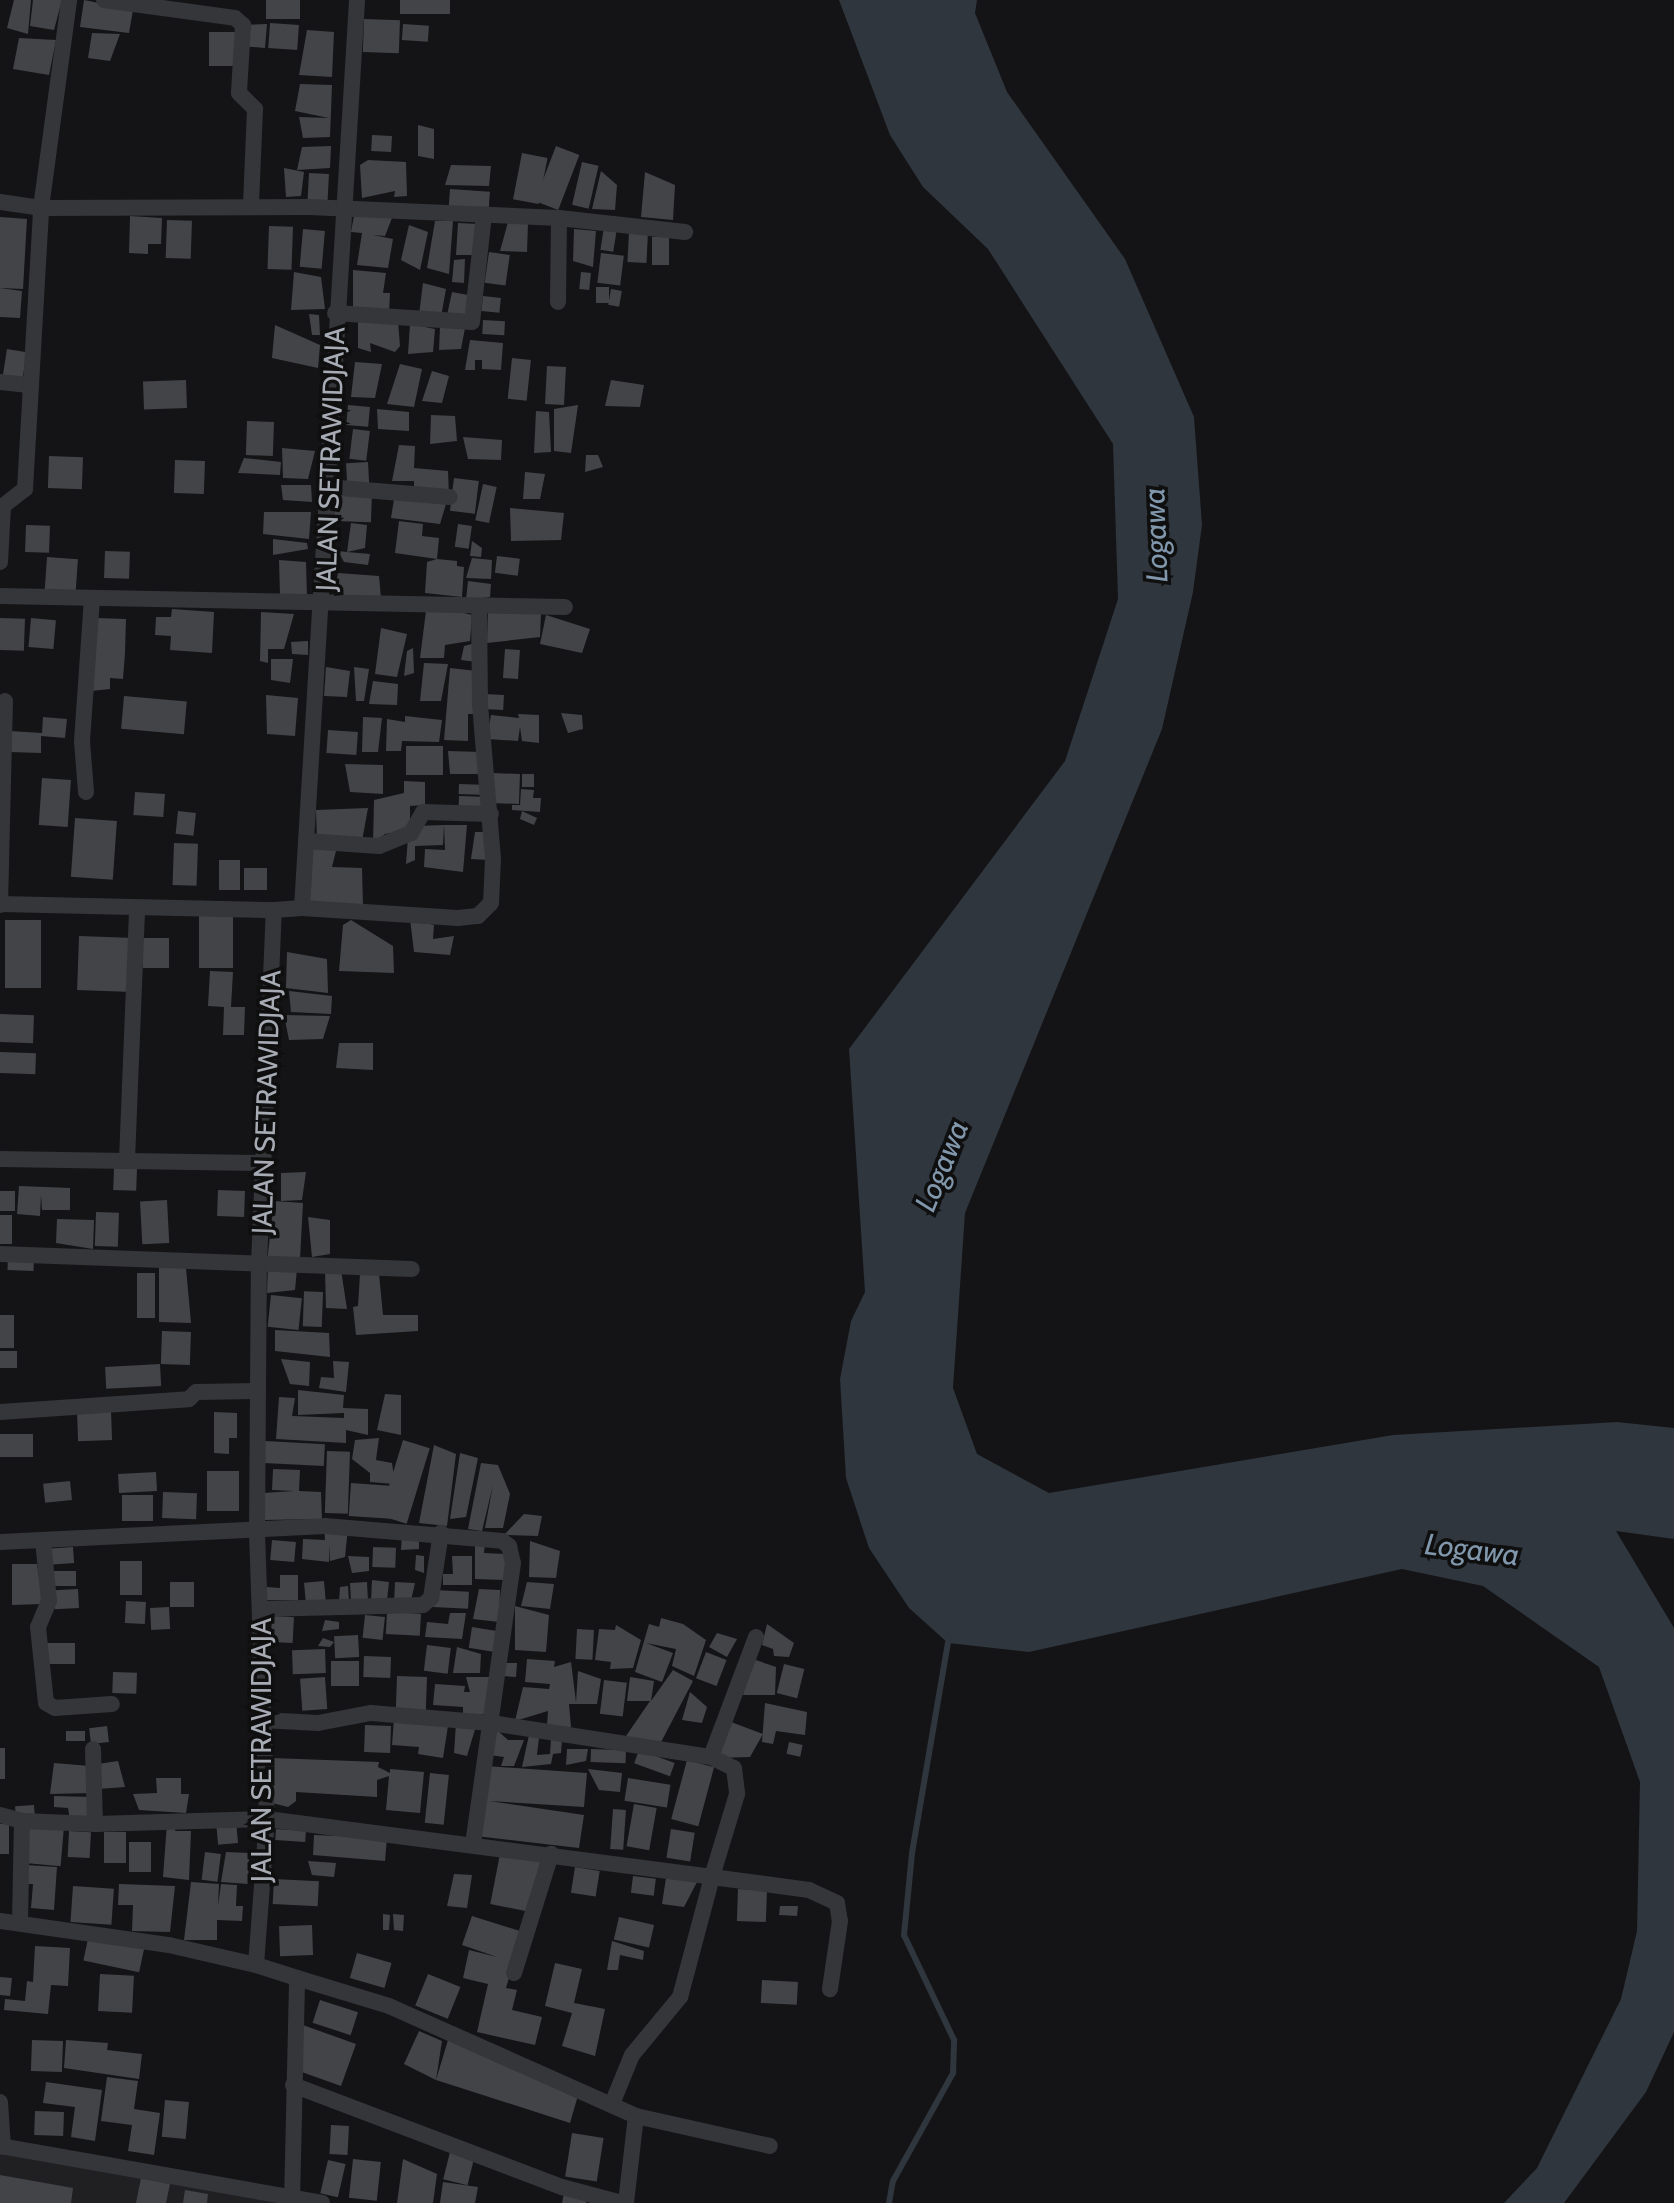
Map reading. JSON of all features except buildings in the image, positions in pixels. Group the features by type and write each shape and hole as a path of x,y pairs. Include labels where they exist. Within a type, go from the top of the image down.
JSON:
{"street":[{"path":"0,562 3,506 25,493 41,208 69,0"},
{"path":"104,0 204,6 235,18 243,25 239,93 255,109 251,206"},
{"name":"JALAN SETRAWIDJAJA","path":"302,908 324,605 335,313 357,0"},
{"path":"0,202 41,208 342,208 559,218 685,232"},
{"path":"335,313 472,322 484,215"},
{"path":"558,302 559,218"},
{"path":"0,382 31,385"},
{"path":"328,487 450,497"},
{"path":"0,596 324,605 565,607"},
{"path":"86,792 82,741 92,598"},
{"path":"5,701 0,904 302,908 478,916 491,903 491,814 480,703 479,606"},
{"path":"306,841 379,846 411,833 423,812 491,814"},
{"path":"127,1160 137,908"},
{"name":"JALAN SETRAWIDJAJA","path":"256,1965 267,1819 257,1532 259,1264 266,1163 274,910"},
{"path":"0,1159 266,1163"},
{"path":"0,1254 412,1269"},
{"path":"0,1412 189,1399 196,1392 258,1391"},
{"path":"0,1542 257,1532 325,1526 491,1537 509,1546 512,1554 473,1843"},
{"path":"261,1609 423,1605 431,1598 441,1533"},
{"path":"43,1540 49,1601 38,1627 46,1703 55,1708 112,1704"},
{"path":"711,1757 756,1637"},
{"path":"262,1720 318,1723 371,1713 491,1723 711,1757 734,1768 737,1794 680,1997 632,2055 612,2104"},
{"path":"93,1749 95,1824"},
{"path":"0,1815 22,1821 95,1824 267,1819 473,1843 809,1890 837,1903 840,1921 830,1989"},
{"path":"20,1922 22,1821"},
{"path":"514,1973 551,1854"},
{"path":"0,1921 20,1922 256,1965 389,2006 636,2116 770,2146"},
{"path":"292,2198 297,1978"},
{"path":"293,2085 562,2187 624,2203 636,2116"},
{"path":"0,2102 2,2147 322,2203"}],"shaded area":[{"path":"0,2148 277,2203 0,2203"}],"water":[{"name":"Logawa","path":"839,0 977,0 975,13 1007,92 1125,259 1194,417 1202,525 1193,592 1162,729 965,1213 953,1388 977,1454 1049,1493 1393,1435 1617,1422 1674,1428 1674,1539 1616,1531 1674,1628 1674,2032 1646,2092 1564,2203 1504,2203 1537,2168 1621,1999 1637,1931 1640,1782 1599,1667 1483,1586 1402,1569 1029,1652 948,1643 909,1608 869,1548 846,1478 840,1379 851,1321 865,1292 849,1049 1065,761 1118,599 1113,444 988,249 923,187 890,135"}],"waterway":[{"path":"889,2203 893,2181 953,2073 954,2040 904,1935 912,1853 949,1637"}]}
